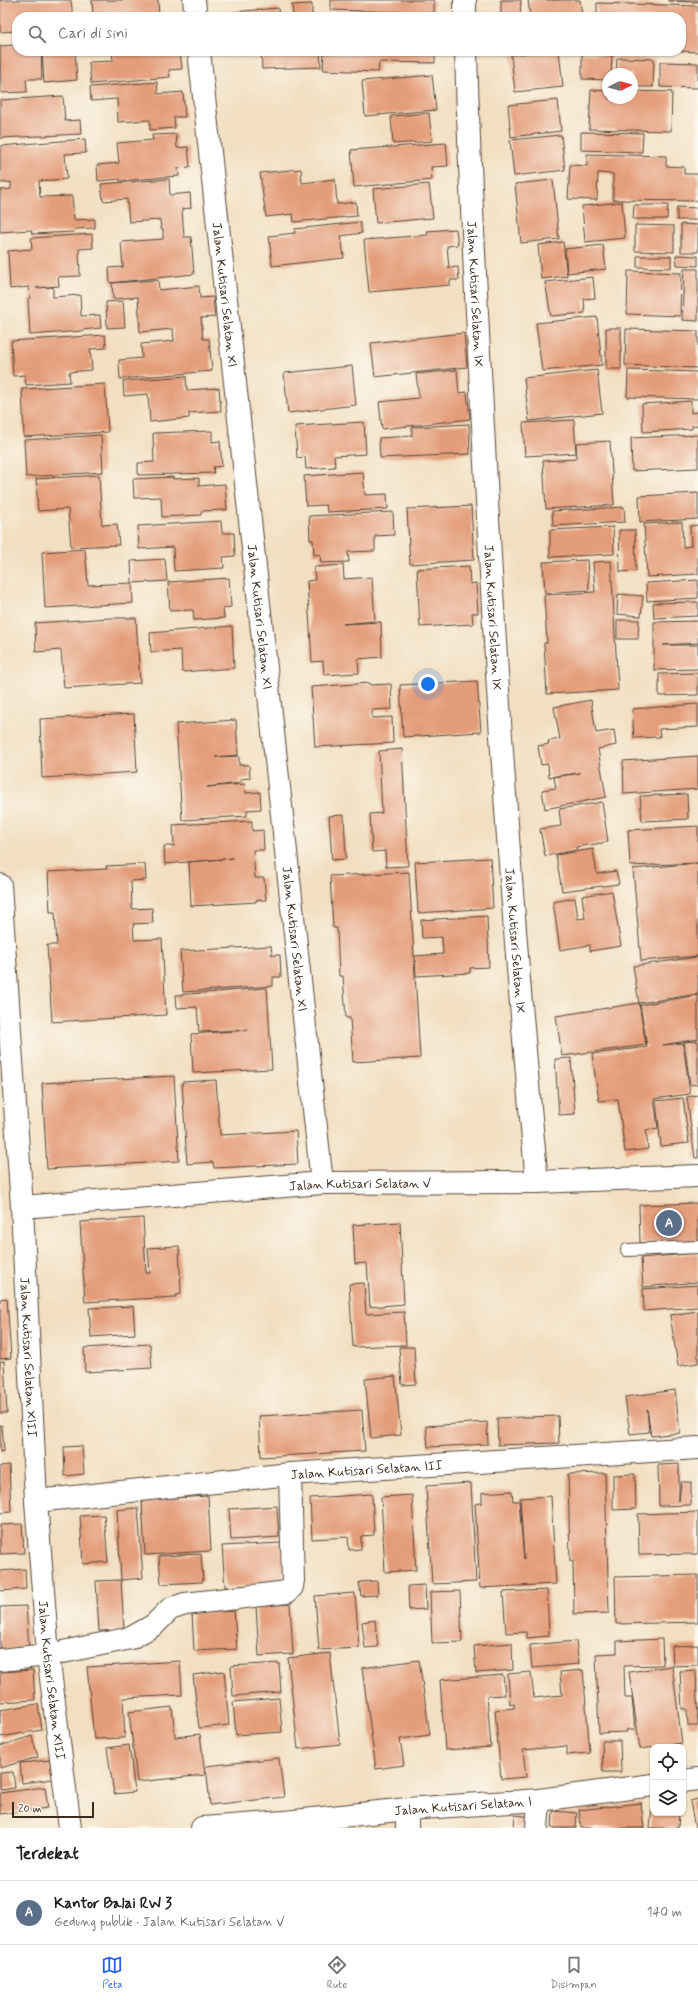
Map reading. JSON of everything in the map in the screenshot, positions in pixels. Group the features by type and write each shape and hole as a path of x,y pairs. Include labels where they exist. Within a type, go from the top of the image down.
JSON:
{"street":[{"path":"194,0 195,12"},
{"path":"465,0 466,12"},
{"name":"Jalan Kutisari Selatan XI","path":"200,56 322,1183"},
{"name":"Jalan Kutisari Selatan IX","path":"466,56 471,209 497,686 526,1071 537,1182"},
{"name":"Jalan Kutisari Selatan XIII","path":"0,886 6,1079 22,1207 36,1501 48,1655 70,1828"},
{"name":"Jalan Kutisari Selatan V","path":"22,1207 322,1183 537,1182 698,1176"},
{"name":"Jalan Kutisari Selatan III","path":"36,1501 290,1474 698,1448"},
{"path":"0,1660 48,1655 131,1638 154,1625 170,1609 185,1604 287,1592 292,1587 293,1580 290,1474"},
{"path":"686,1781 698,1779"},
{"name":"Jalan Kutisari Selatan I","path":"202,1828 285,1822 406,1819 650,1785"},
{"path":"538,1828 539,1800"}],"lane":[{"path":"627,1250 698,1247"}],"building":[{"path":"0,0 71,0 72,12 12,12 12,31 0,32"},
{"path":"92,0 158,0 159,12 93,12"},
{"path":"331,0 434,0 434,12 331,10"},
{"path":"501,0 521,0 520,12 501,12"},
{"path":"528,0 580,0 582,12 529,12"},
{"path":"698,0 698,2 668,1"},
{"path":"597,3 698,6 698,52 686,51 686,12 597,12"},
{"path":"312,4 312,12 293,12 292,5"},
{"path":"278,8 278,12 233,12"},
{"path":"12,45 12,56 41,56 42,79 26,79 27,92 1,93 0,46"},
{"path":"42,56 75,56 77,80 44,83"},
{"path":"112,56 181,56 182,69 169,70 170,77 91,84 89,62 113,61"},
{"path":"261,56 320,56 321,67 262,69"},
{"path":"324,56 435,56 435,63 379,62 378,72 323,70"},
{"path":"511,56 560,56 563,87 515,92"},
{"path":"582,56 612,56 611,68 602,68 602,80 582,79"},
{"path":"617,58 654,59 653,87 638,87 638,68 616,68"},
{"path":"660,62 698,63 698,88 660,87"},
{"path":"432,75 436,110 365,116 362,81"},
{"path":"157,82 158,94 183,92 185,117 174,117 175,128 150,130 150,120 118,122 117,99 91,101 90,87"},
{"path":"591,90 602,91 602,104 638,104 638,91 672,92 671,131 589,129"},
{"path":"63,96 65,121 80,120 81,134 0,138 0,100"},
{"path":"558,100 561,131 511,137 508,105"},
{"path":"429,113 432,141 393,144 391,116"},
{"path":"581,132 643,133 642,152 581,150"},
{"path":"176,134 177,148 188,147 190,167 178,168 179,176 120,181 120,179 98,181 97,165 119,163 117,143 153,140 152,135"},
{"path":"561,135 565,170 514,176 510,140"},
{"path":"85,139 86,153 65,154 67,179 39,181 40,197 72,196 74,220 95,219 95,228 75,229 74,232 32,234 31,230 0,232 0,190 11,189 11,182 0,183 0,146"},
{"path":"446,143 448,166 431,167 432,180 354,187 351,150"},
{"path":"587,154 666,156 666,166 684,167 684,174 698,174 698,201 613,200 613,174 598,173 597,200 568,199 570,165 587,166"},
{"path":"301,169 302,183 335,179 337,204 356,202 357,216 294,222 293,214 266,217 260,173"},
{"path":"169,179 170,195 190,193 191,208 182,209 184,237 191,237 194,274 110,283 109,268 123,267 121,242 163,239 163,229 161,229 160,220 129,222 127,199 103,201 101,184"},
{"path":"553,180 559,239 521,243 515,184"},
{"path":"429,184 433,218 376,223 373,189"},
{"path":"622,202 625,238 585,242 582,206"},
{"path":"634,205 668,205 667,219 633,219"},
{"path":"677,207 698,208 698,220 677,220"},
{"path":"360,222 362,233 341,236 344,258 272,266 269,236 295,233 295,229"},
{"path":"681,224 698,225 698,252 681,252"},
{"path":"635,225 674,226 674,252 635,251"},
{"path":"456,229 458,245 447,246 449,268 458,267 459,280 450,280 450,285 369,292 364,240 428,235 427,231"},
{"path":"92,234 93,248 79,249 80,276 58,277 59,286 36,288 53,287 53,297 80,295 81,316 100,315 101,328 30,335 28,299 30,298 29,287 10,289 8,251 32,249 31,238"},
{"path":"563,242 567,276 541,279 538,245"},
{"path":"603,245 606,269 567,273 565,249"},
{"path":"676,255 698,256 698,266 677,265"},
{"path":"637,256 671,256 671,268 637,267"},
{"path":"684,269 698,269 698,321 682,320"},
{"path":"628,271 681,273 680,316 627,314"},
{"path":"593,277 595,298 584,299 585,313 551,316 545,282"},
{"path":"158,280 159,290 199,286 200,298 213,297 215,317 201,318 203,339 209,339 212,371 120,379 119,360 142,358 141,344 174,341 173,329 140,332 138,297 113,299 112,283"},
{"path":"123,301 125,327 107,328 106,302"},
{"path":"597,317 602,365 542,371 536,323"},
{"path":"606,328 621,328 621,369 606,369"},
{"path":"626,329 698,331 698,368 625,365"},
{"path":"464,333 467,367 375,377 371,343"},
{"path":"105,335 106,348 90,349 92,370 69,372 70,382 26,385 25,375 13,376 11,341"},
{"path":"352,366 356,405 288,413 284,373"},
{"path":"457,370 459,393 467,392 470,419 382,429 379,402 419,398 416,374"},
{"path":"597,370 602,413 529,421 524,378"},
{"path":"628,370 698,372 698,399 627,397"},
{"path":"186,376 187,390 219,388 221,411 189,413 189,418 150,422 148,394 124,396 123,381"},
{"path":"105,384 108,432 24,437 22,389"},
{"path":"691,401 691,413 698,412 698,425 692,426 692,429 643,432 642,404"},
{"path":"574,420 576,453 525,456 523,423"},
{"path":"364,422 366,454 334,456 335,467 306,469 305,457 297,458 295,426"},
{"path":"469,424 470,454 380,458 379,438 412,436 412,427"},
{"path":"212,431 212,442 220,441 222,466 213,467 214,473 138,475 138,463 154,462 153,433"},
{"path":"101,435 103,472 26,477 24,440"},
{"path":"698,435 698,468 632,471 631,438"},
{"path":"610,441 614,505 546,509 543,461 577,459 576,443"},
{"path":"363,472 365,495 387,494 388,509 327,512 326,505 306,506 304,476"},
{"path":"99,475 102,525 117,524 119,545 71,547 68,509 38,511 36,479"},
{"path":"173,477 173,479 199,478 199,486 225,484 227,510 201,511 201,515 162,517 161,497 134,498 133,479"},
{"path":"698,493 698,519 640,522 639,496"},
{"path":"471,506 474,560 410,564 407,509"},
{"path":"624,507 625,522 553,526 552,511"},
{"path":"393,512 394,535 375,536 375,551 348,552 349,562 321,563 320,554 314,555 313,540 310,540 309,516"},
{"path":"221,521 222,533 234,533 235,556 223,557 224,568 174,571 173,547 139,549 138,526"},
{"path":"682,522 683,547 691,546 690,526 698,525 698,574 647,577 644,524"},
{"path":"613,527 614,554 550,557 550,530"},
{"path":"619,530 635,530 636,571 620,572"},
{"path":"85,549 88,585 132,583 133,603 45,608 42,552"},
{"path":"165,559 167,581 132,583 131,561"},
{"path":"587,560 589,590 545,593 543,562"},
{"path":"611,561 618,690 547,694 544,643 547,643 544,595 595,592 593,562"},
{"path":"343,565 344,579 372,577 375,621 343,624 381,622 382,657 358,659 359,673 324,675 323,661 312,662 307,581 315,580 314,567"},
{"path":"469,566 470,584 476,583 478,613 472,613 473,624 420,627 417,569"},
{"path":"229,578 231,607 223,608 224,618 194,620 193,610 170,611 168,582"},
{"path":"698,580 698,598 647,601 646,583"},
{"path":"618,594 643,596 641,616 617,614"},
{"path":"698,602 698,616 654,618 653,603"},
{"path":"110,618 136,618 140,683 64,688 61,650 36,652 35,623"},
{"path":"617,620 639,620 638,639 617,639"},
{"path":"698,621 698,643 663,645 698,645 698,669 654,670 654,622"},
{"path":"232,626 234,668 182,672 181,650 151,652 150,633"},
{"path":"698,673 698,695 659,696 659,674"},
{"path":"477,681 481,732 403,737 400,685"},
{"path":"370,683 370,685 391,684 392,709 372,710 372,718 392,717 393,743 315,747 311,687"},
{"path":"591,700 596,733 614,730 616,745 598,749 606,797 545,809 542,790 556,788 554,777 580,773 549,777 548,764 541,765 538,746 549,744 548,741 560,739 554,707"},
{"path":"698,704 698,727 659,729 660,737 634,738 632,709"},
{"path":"134,714 137,772 42,778 40,719"},
{"path":"236,720 238,755 215,757 239,756 239,765 249,765 250,778 240,779 240,783 207,787 245,784 246,793 260,792 261,809 247,810 247,816 182,820 176,724"},
{"path":"402,749 408,866 386,867 385,851 372,852 370,814 382,813 379,751"},
{"path":"698,756 698,789 624,794 623,761"},
{"path":"687,794 688,819 642,821 640,796"},
{"path":"602,802 608,842 576,847 577,850 545,856 540,829 561,826 559,809"},
{"path":"344,815 346,859 332,860 329,816"},
{"path":"252,821 252,831 263,830 264,850 253,850 255,878 264,878 266,900 191,906 189,862 233,858 165,864 164,846 174,846 173,825"},
{"path":"698,826 698,863 630,866 628,830"},
{"path":"593,849 597,874 616,871 619,884 562,891 556,855"},
{"path":"490,858 493,908 418,913 415,862"},
{"path":"698,863 698,956 641,961 633,869"},
{"path":"145,864 146,880 131,881 132,909 152,908 153,923 133,924 134,940 162,939 166,1015 52,1022 47,945 57,945 55,912 50,912 48,872 107,869 106,866"},
{"path":"409,872 420,1058 353,1062 350,1018 346,1018 343,976 339,976 337,928 333,928 330,876"},
{"path":"612,891 621,946 590,951 590,945 560,950 553,902 575,898 578,919 585,918 582,896"},
{"path":"487,916 489,967 470,968 470,973 416,976 415,956 443,954 442,937 422,938 421,920"},
{"path":"271,946 272,955 280,955 281,977 273,977 273,986 183,992 180,951"},
{"path":"698,957 698,994 639,1003 633,966"},
{"path":"267,988 272,1069 193,1073 191,1034 248,1030 199,1032 197,1007 177,1008 176,995"},
{"path":"698,995 698,1039 663,1045 683,1043 690,1094 654,1099 658,1128 646,1130 648,1149 625,1152 618,1099 599,1101 592,1054 647,1047 640,1005"},
{"path":"639,1003 646,1045 562,1056 556,1016"},
{"path":"698,1041 698,1084 690,1085 684,1042"},
{"path":"571,1058 575,1114 559,1115 555,1059"},
{"path":"174,1076 179,1161 47,1169 42,1083"},
{"path":"216,1080 220,1135 296,1131 298,1164 214,1168 213,1162 187,1164 182,1082"},
{"path":"698,1095 698,1158 695,1158 687,1097"},
{"path":"683,1098 689,1143 661,1146 656,1101"},
{"path":"698,1203 698,1241 640,1243 639,1205"},
{"path":"143,1218 146,1273 150,1273 148,1248 179,1246 181,1294 176,1295 176,1297 85,1302 80,1222"},
{"path":"400,1222 404,1304 370,1307 367,1263 355,1264 353,1225"},
{"path":"698,1253 698,1282 643,1287 641,1258"},
{"path":"364,1283 366,1314 404,1312 406,1345 353,1347 349,1284"},
{"path":"698,1285 698,1307 644,1311 643,1289"},
{"path":"7,1298 11,1358 0,1359 0,1299"},
{"path":"133,1306 135,1334 91,1337 89,1308"},
{"path":"698,1311 698,1363 678,1366 670,1315"},
{"path":"150,1344 152,1368 85,1372 84,1348"},
{"path":"399,1347 414,1347 416,1384 402,1385"},
{"path":"4,1361 7,1413 0,1413 0,1362"},
{"path":"395,1376 401,1435 371,1438 365,1379"},
{"path":"675,1390 680,1433 651,1436 647,1409 649,1432 630,1434 625,1397"},
{"path":"362,1410 365,1451 261,1457 259,1416"},
{"path":"558,1416 559,1443 498,1445 497,1418"},
{"path":"487,1422 488,1444 428,1447 426,1426"},
{"path":"0,1425 2,1425 4,1451 0,1452"},
{"path":"82,1446 84,1474 65,1476 64,1447"},
{"path":"679,1464 679,1501 681,1482 691,1482 691,1505 659,1506 658,1465"},
{"path":"9,1465 11,1512 0,1513 0,1466"},
{"path":"605,1473 609,1613 574,1614 573,1561 570,1561 568,1474"},
{"path":"635,1474 636,1509 613,1510 613,1475"},
{"path":"471,1483 476,1582 432,1584 426,1486"},
{"path":"512,1491 513,1501 519,1501 524,1559 520,1498 551,1496 556,1584 480,1588 475,1504 482,1503 482,1493"},
{"path":"372,1494 374,1535 361,1536 361,1549 349,1550 348,1537 312,1539 310,1498"},
{"path":"412,1495 416,1570 385,1572 381,1497"},
{"path":"208,1496 211,1551 145,1555 142,1500"},
{"path":"277,1506 279,1537 231,1540 229,1509"},
{"path":"138,1508 143,1578 121,1580 117,1510"},
{"path":"698,1512 698,1554 639,1555 638,1514"},
{"path":"104,1515 108,1562 83,1564 80,1516"},
{"path":"22,1524 24,1553 0,1554 0,1525"},
{"path":"282,1543 284,1583 225,1587 222,1546"},
{"path":"201,1554 203,1582 161,1584 159,1556"},
{"path":"25,1569 26,1589 0,1591 0,1571"},
{"path":"698,1575 698,1622 616,1624 615,1577"},
{"path":"121,1580 124,1630 99,1631 96,1581"},
{"path":"377,1581 378,1595 361,1596 359,1582"},
{"path":"425,1585 426,1609 409,1610 408,1586"},
{"path":"547,1590 549,1636 527,1638 526,1632 506,1633 503,1592"},
{"path":"460,1591 462,1642 432,1643 430,1592"},
{"path":"355,1593 359,1648 319,1650 315,1596"},
{"path":"290,1604 293,1654 259,1656 256,1606"},
{"path":"26,1606 29,1648 0,1650 0,1607"},
{"path":"234,1611 237,1649 194,1651 192,1613"},
{"path":"375,1620 378,1647 365,1648 362,1622"},
{"path":"662,1639 663,1665 624,1666 625,1698 632,1698 635,1729 626,1730 627,1732 599,1733 596,1654 617,1653 617,1641"},
{"path":"576,1641 579,1664 532,1668 530,1645"},
{"path":"512,1643 513,1670 476,1673 474,1646"},
{"path":"698,1645 698,1665 673,1666 672,1646"},
{"path":"330,1653 340,1744 298,1749 288,1658"},
{"path":"419,1660 430,1735 400,1739 404,1765 376,1769 362,1668"},
{"path":"180,1661 182,1695 123,1698 125,1738 94,1739 87,1667"},
{"path":"279,1663 281,1692 233,1696 231,1666"},
{"path":"672,1666 682,1743 650,1744 650,1748 640,1749 629,1672"},
{"path":"33,1670 35,1700 0,1702 0,1672"},
{"path":"583,1670 590,1753 567,1755 567,1746 523,1750 526,1777 501,1779 495,1710 514,1708 514,1703 510,1704 508,1674 531,1672 534,1698 562,1695 560,1672"},
{"path":"696,1670 698,1726 688,1726 687,1709 682,1709 680,1671"},
{"path":"224,1671 229,1725 199,1728 193,1675"},
{"path":"503,1675 505,1695 487,1696 491,1747 445,1750 440,1680"},
{"path":"279,1698 282,1732 236,1735 233,1702"},
{"path":"38,1704 42,1730 0,1737 0,1710"},
{"path":"172,1707 175,1737 200,1734 205,1775 137,1782 129,1712"},
{"path":"32,1736 38,1757 0,1768 0,1746"},
{"path":"602,1741 620,1741 621,1772 603,1772"},
{"path":"129,1745 135,1792 114,1794 107,1748"},
{"path":"279,1758 284,1797 210,1805 206,1766"},
{"path":"51,1760 53,1779 22,1783 20,1763"},
{"path":"13,1772 15,1788 0,1790 0,1773"},
{"path":"45,1787 48,1808 0,1814 0,1793"},
{"path":"698,1799 698,1828 695,1828 690,1801"},
{"path":"641,1803 644,1828 581,1828 579,1810"},
{"path":"553,1811 577,1813 576,1828 552,1828"},
{"path":"515,1815 533,1817 533,1828 514,1828"},
{"path":"651,1816 679,1816 678,1828 650,1828"}],"place":[{"name":"Kantor Balai RW 3","path":"669,1223"}]}
